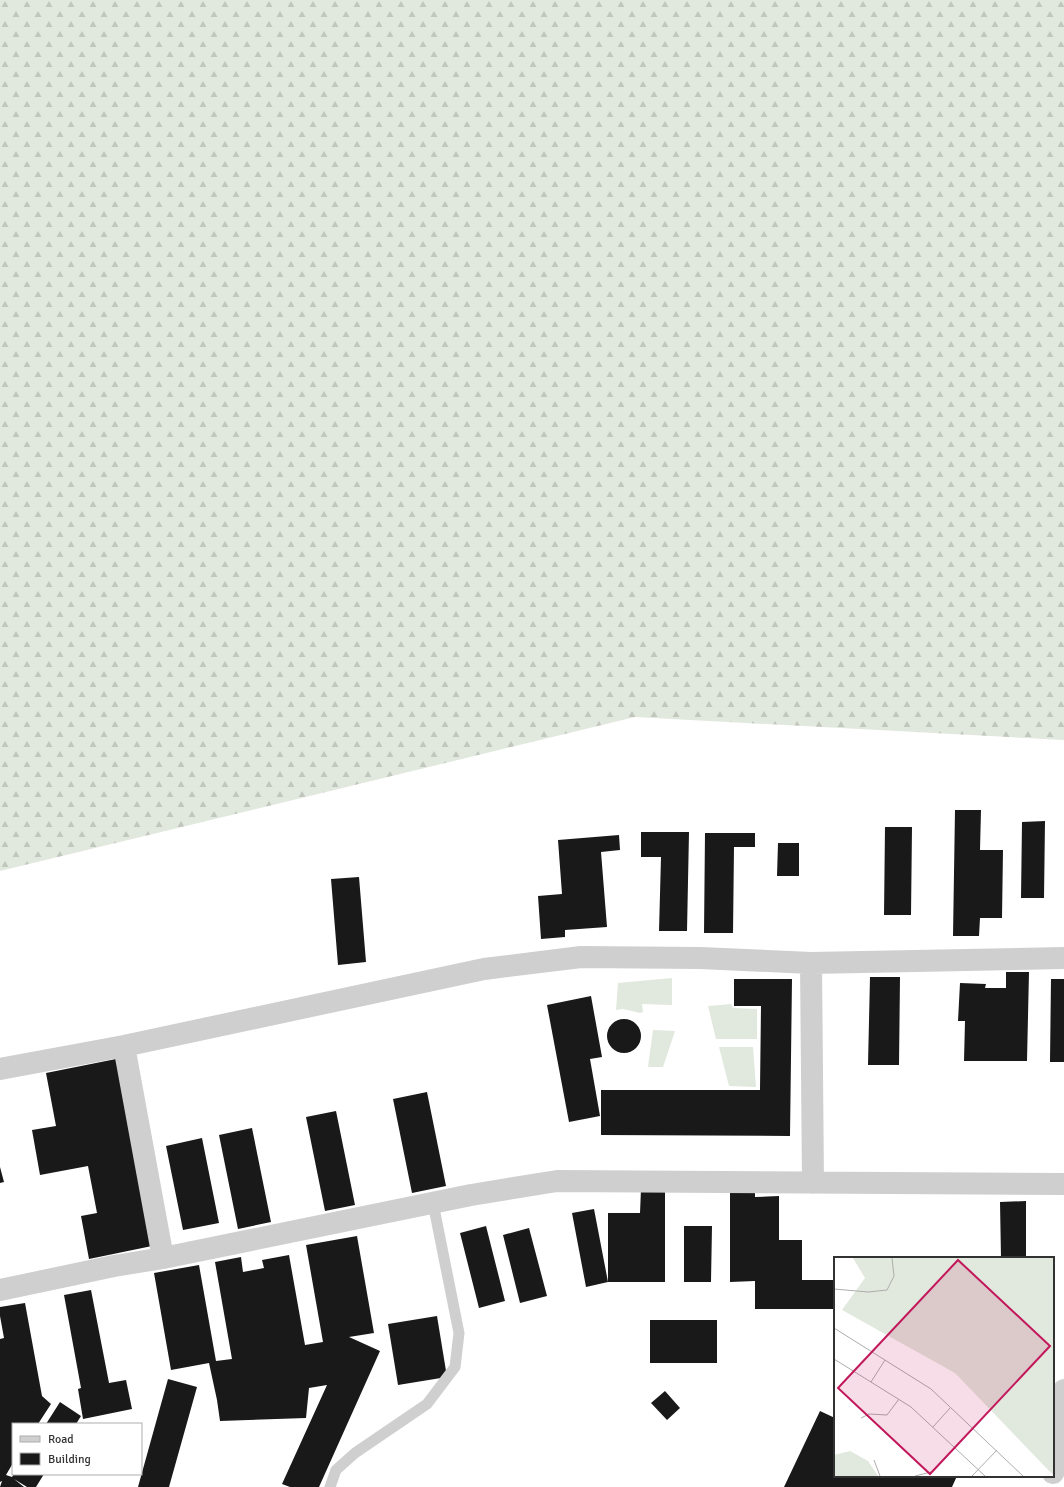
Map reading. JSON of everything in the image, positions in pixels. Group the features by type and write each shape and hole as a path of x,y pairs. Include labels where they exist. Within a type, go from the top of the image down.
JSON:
{"street":[{"path":"0,1069 124,1046 484,969 581,957 700,958 810,963 1064,958"},
{"path":"810,963 813,1183"},
{"path":"124,1046 163,1258"},
{"path":"0,1290 471,1195 557,1181 1064,1184"},
{"path":"1054,1471 1057,1466 1064,1390"},
{"path":"1044,1487 1050,1477"}],"lane":[{"path":"330,1487 336,1470 355,1453 427,1404 454,1367 459,1333 433,1203"}],"green space":[{"path":"0,0 1064,0 1064,740 635,717 0,871"},
{"path":"672,978 672,1005 642,1004 643,1012 640,1013 623,1009 616,1010 618,983"},
{"path":"731,1004 733,1008 757,1009 757,1039 716,1039 708,1006"},
{"path":"653,1030 675,1031 663,1067 648,1067"},
{"path":"719,1047 753,1047 756,1087 729,1086"}],"building":[{"path":"955,810 981,810 980,850 1003,850 1002,918 980,918 979,936 953,936"},
{"path":"1045,821 1044,898 1021,898 1022,822"},
{"path":"885,827 912,827 911,915 884,915"},
{"path":"641,832 689,832 687,931 659,931 661,857 641,857"},
{"path":"705,833 755,833 755,847 734,847 733,933 704,933"},
{"path":"619,835 620,850 601,852 607,927 565,930 565,937 541,939 538,896 562,894 558,840"},
{"path":"778,843 799,843 799,876 777,876"},
{"path":"359,877 366,962 338,965 331,879"},
{"path":"1006,972 1029,972 1027,1061 964,1061 965,1021 958,1021 960,983 986,984 985,988 1006,988"},
{"path":"870,977 900,977 899,1065 868,1065"},
{"path":"734,979 792,979 790,1136 601,1135 601,1090 760,1090 761,1006 734,1006"},
{"path":"1051,979 1064,979 1064,1062 1050,1062"},
{"path":"591,996 602,1057 590,1059 600,1116 569,1122 547,1005"},
{"path":"621,1019 627,1019 631,1020 638,1026 641,1036 640,1043 634,1050 627,1053 621,1053 617,1052 610,1046 607,1039 607,1033 608,1029 614,1022"},
{"path":"116,1059 152,1246 89,1259 81,1216 97,1213 88,1166 40,1175 32,1130 56,1126 46,1073"},
{"path":"427,1092 446,1186 412,1193 393,1099"},
{"path":"336,1111 355,1205 325,1211 306,1117"},
{"path":"252,1128 271,1222 238,1229 219,1135"},
{"path":"202,1138 219,1223 183,1230 166,1146"},
{"path":"0,1167 4,1182 0,1183"},
{"path":"641,1189 665,1189 665,1282 608,1282 608,1213 640,1213"},
{"path":"730,1189 755,1189 755,1197 779,1196 779,1240 802,1240 802,1280 834,1280 834,1309 755,1309 755,1281 730,1282"},
{"path":"1026,1201 1026,1257 1001,1257 1000,1202"},
{"path":"594,1209 608,1282 586,1287 572,1213"},
{"path":"486,1226 505,1301 479,1308 460,1233"},
{"path":"684,1226 712,1226 711,1282 684,1282"},
{"path":"529,1228 547,1296 520,1303 503,1235"},
{"path":"357,1236 374,1333 349,1337 380,1351 319,1487 290,1487 282,1484 327,1385 309,1388 306,1418 220,1421 209,1363 171,1370 154,1273 199,1265 216,1361 232,1359 215,1262 241,1257 243,1272 264,1268 262,1260 289,1255 305,1345 323,1342 306,1245"},
{"path":"91,1290 109,1383 126,1380 132,1409 83,1419 78,1389 81,1388 64,1295"},
{"path":"25,1303 42,1396 51,1404 39,1423 12,1423 12,1465 6,1475 12,1477 13,1475 43,1475 36,1487 27,1487 14,1479 24,1487 0,1487 2,1481 0,1482 0,1339 4,1338 0,1307"},
{"path":"437,1316 447,1377 398,1385 388,1324"},
{"path":"650,1320 717,1320 717,1363 650,1363"},
{"path":"168,1379 197,1387 169,1487 138,1487"},
{"path":"665,1391 680,1408 667,1420 651,1403"},
{"path":"60,1402 81,1416 77,1423 47,1423"},
{"path":"820,1411 834,1418 834,1477 957,1477 952,1487 784,1487"}]}
